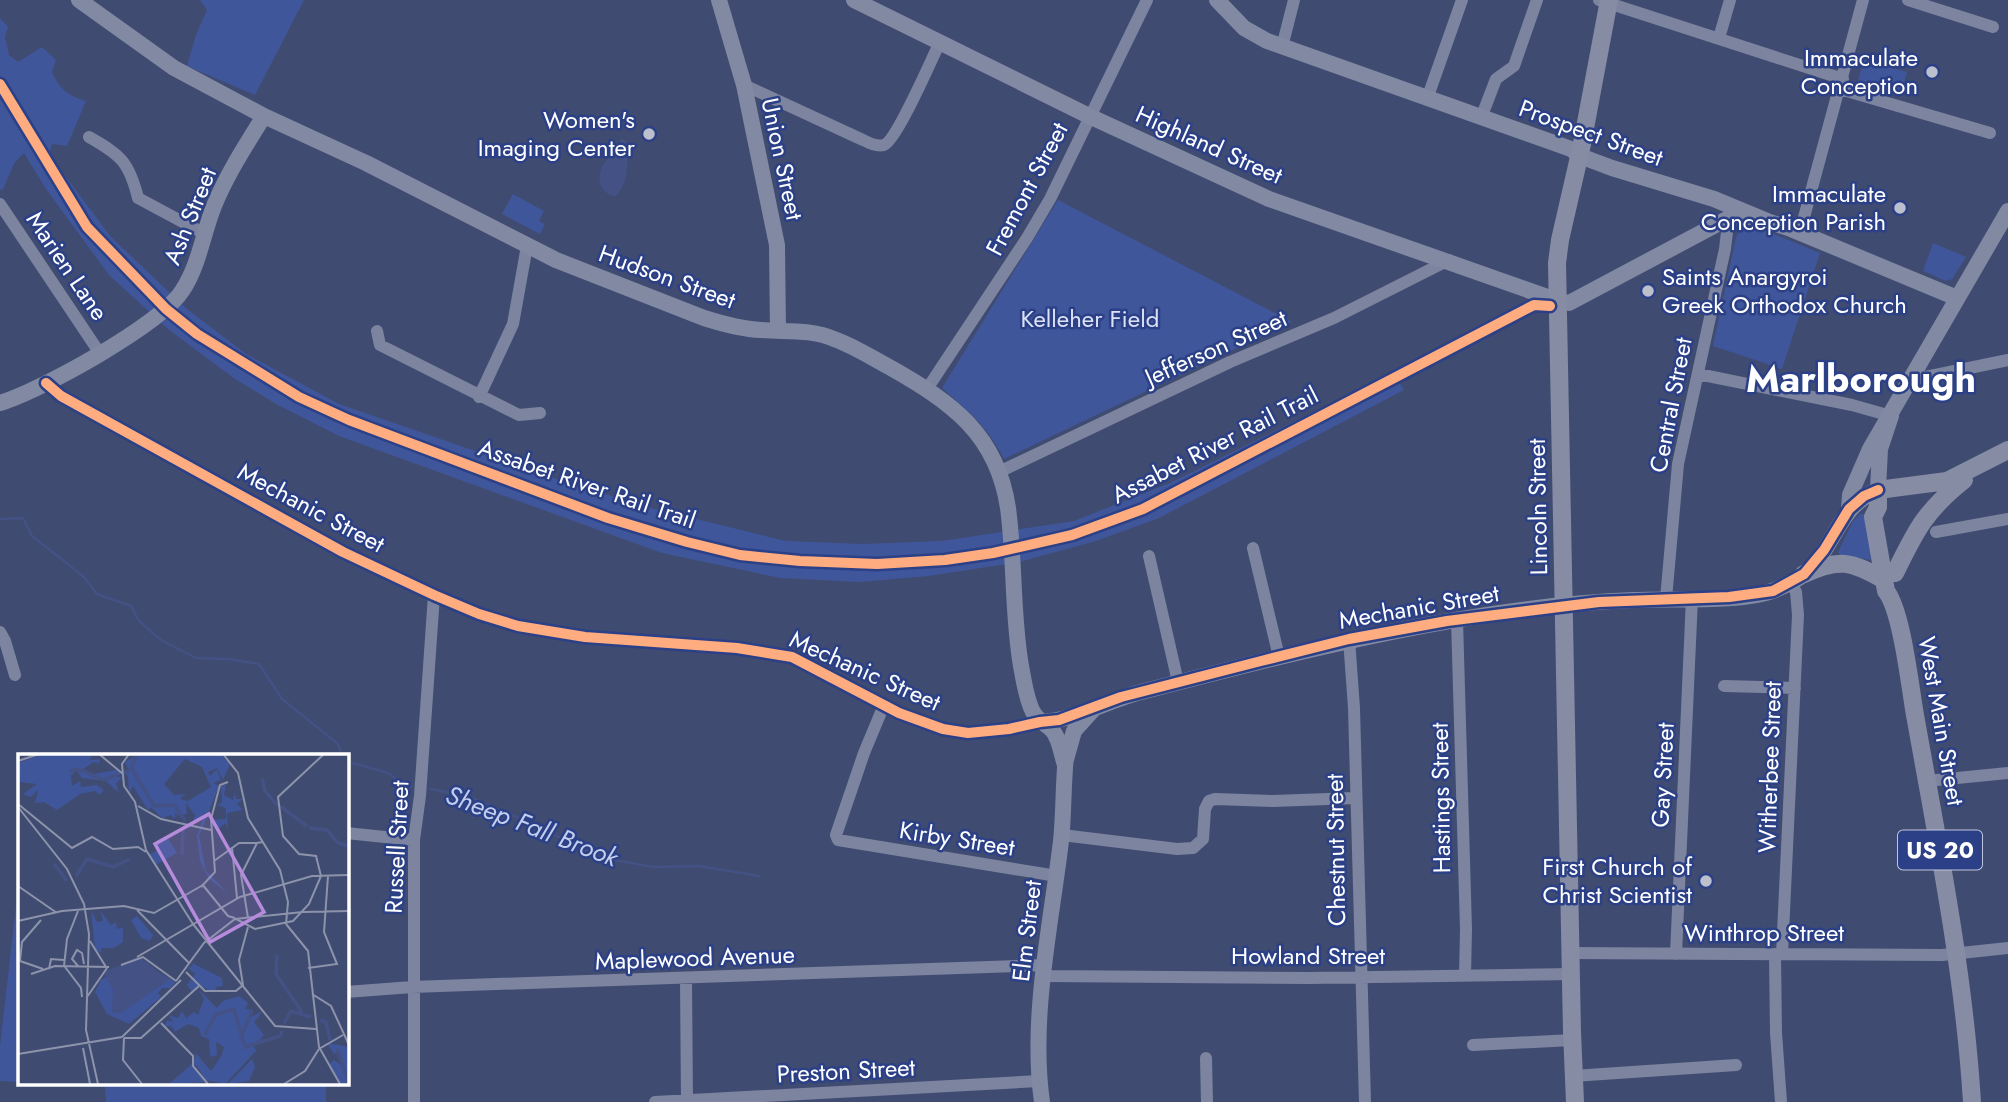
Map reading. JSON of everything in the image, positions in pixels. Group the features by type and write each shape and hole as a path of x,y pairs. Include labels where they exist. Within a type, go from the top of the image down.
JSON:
{"main road":[{"name":"Lincoln Street","path":"1575,1102 1558,263 1560,240 1580,156 1605,1"},
{"path":"1878,498 1947,481 2008,450"},
{"path":"1797,579 1826,564 1839,562 1890,577 1925,516 1949,491 1986,463"},
{"name":"West Main Street","path":"1878,498 1873,517 1890,577 1886,591 1893,600 1927,781 1956,954 1972,1102"}],"street":[{"name":"Hudson Street","path":"79,0 174,68 264,116 366,163 556,260 704,318 745,329 810,333 836,339 927,389 963,416 989,450 999,472 1008,508 1021,666 1033,713 1041,722"},
{"name":"Union Street","path":"719,0 744,85 777,245 778,330"},
{"name":"Highland Street","path":"854,0 1089,116 1269,199 1449,260 1559,301"},
{"name":"Fremont Street","path":"927,389 1027,239 1050,199 1147,0"},
{"name":"Prospect Street","path":"1217,0 1244,29 1282,47 1571,149 1580,156 1714,200 1800,232 1957,298"},
{"path":"1282,47 1294,0"},
{"path":"1427,99 1462,0"},
{"path":"1481,118 1496,79 1514,66 1537,0"},
{"path":"1719,38 1730,0"},
{"path":"1800,232 1863,0"},
{"path":"1908,0 1993,27"},
{"path":"1605,1 1990,133"},
{"path":"744,85 863,141 874,145 885,144 892,140 901,124 940,42"},
{"name":"Ash Street","path":"0,403 46,383 99,352 161,313 176,300 191,276 224,184 264,116"},
{"path":"89,137 112,151 132,173 138,198 205,234"},
{"name":"Marien Lane","path":"0,204 99,352"},
{"path":"1559,301 1569,303 1725,220 1754,216"},
{"path":"1849,509 1850,495 1870,449 2006,218"},
{"name":"Central Street","path":"1666,599 1678,464 1725,249 1725,220"},
{"path":"479,397 513,324 527,246"},
{"name":"Jefferson Street","path":"999,472 1230,362 1334,318 1449,260"},
{"path":"377,331 380,345 479,397 519,415 540,413"},
{"path":"1911,380 2008,360"},
{"path":"1698,374 1852,405 1891,416"},
{"name":"Mechanic Street","path":"46,383 61,396 312,535 479,614 540,630 626,641 749,649 792,657 919,722 968,733 1059,720 1101,704 1178,682 1349,639 1457,620 1599,601 1754,595 1773,591 1797,579"},
{"name":"West Main Street","path":"1878,498 1880,449 1891,416"},
{"path":"1797,579 1824,550 1849,509 1866,495 1878,498"},
{"path":"1936,532 2008,519"},
{"path":"1253,548 1279,657"},
{"path":"1149,556 1178,682"},
{"name":"Witherbee Street","path":"1782,1102 1776,1033 1778,954 1795,688 1797,579"},
{"name":"Russell Street","path":"414,1102 414,840 428,698 430,621 434,595"},
{"name":"Gay Street","path":"1676,954 1692,598"},
{"name":"Hastings Street","path":"1457,620 1465,976"},
{"path":"0,632 15,675"},
{"name":"Chestnut Street","path":"1349,639 1365,1102"},
{"path":"1724,686 1795,688"},
{"name":"Elm Street","path":"1065,765 1074,731 1087,713 1101,704"},
{"name":"Kirby Street","path":"884,705 864,753 836,835 838,840 1057,876"},
{"name":"Elm Street","path":"1042,1102 1038,1081 1038,1029 1062,835 1066,735 1059,720"},
{"name":"Elm Street","path":"1041,722 1058,738 1065,765"},
{"path":"1927,781 2008,773"},
{"path":"1062,835 1177,849 1193,848 1203,839 1205,809 1209,801 1215,799 1273,801 1356,798"},
{"path":"348,833 414,840"},
{"name":"Winthrop Street","path":"1571,953 1956,954 2008,948"},
{"name":"Howland Street","path":"1045,970 1361,977 1571,974"},
{"name":"Maplewood Avenue","path":"348,992 412,987 1045,970"},
{"path":"686,979 687,1101"},
{"path":"1473,1045 1572,1040"},
{"path":"1206,1058 1207,1102"},
{"path":"1573,1076 1736,1065"},
{"name":"Preston Street","path":"655,1102 1038,1081"}],"green space":[{"path":"200,0 304,0 255,95 187,66 207,10"},
{"path":"0,18 8,27 5,37 9,55 18,62 42,47 56,60 52,72 61,88 86,101 67,146 52,144 50,151 57,165 111,237 187,309 246,354 339,404 562,481 651,508 786,541 862,544 942,541 1074,521 1170,483 1393,372 1404,390 1159,518 1096,541 1019,562 929,576 859,582 780,578 662,553 339,436 276,404 235,379 168,329 109,275 46,189 24,153 15,162 2,191 0,189"},
{"path":"1864,60 1907,72 1901,93 1858,81"},
{"path":"513,194 544,211 539,221 545,224 540,234 502,214"},
{"name":"Kelleher Field","path":"1058,200 1292,322 1004,459 985,429 942,388"},
{"path":"1747,227 1757,227 1820,253 1782,369 1713,346 1736,237"},
{"path":"1933,243 1966,257 1952,279 1946,281 1923,271"},
{"path":"1860,514 1866,514 1871,560 1840,555 1838,552 1853,521"},
{"path":"18,889 18,1082 0,1081 0,1046"},
{"path":"48,1084 326,1084 326,1102 106,1102 105,1087"}],"shaded area":[{"path":"621,138 630,144 625,178 615,197 603,189 599,177 603,165 613,153 619,153"}],"waterway":[{"name":"Sheep Fall Brook","path":"0,519 23,518 32,536 84,577 97,594 131,606 139,621 161,640 196,658 259,664 282,699 338,744 342,754"},
{"name":"Sheep Fall Brook","path":"348,762 388,773 403,785 411,786"},
{"name":"Sheep Fall Brook","path":"431,789 470,797 537,826 598,857 653,867 699,866 759,876"}],"cycle path":[{"name":"Assabet River Rail Trail","path":"0,84 87,227 166,309 197,334 299,397 349,420 608,518 740,555 877,564 945,560 993,553 1072,535 1143,509 1534,305 1550,306"},
{"path":"46,383 61,396 343,552 479,614 518,626 585,637 737,648 792,657 899,713 943,729 968,733 1059,720 1121,697 1261,661 1349,639 1447,621 1599,602 1729,597 1773,591 1804,574 1824,550 1849,509 1864,496 1878,490"}],"place":[{"name":"Immaculate Conception","path":"1932,72"},
{"name":"Women's Imaging Center","path":"649,134"},
{"name":"Immaculate Conception Parish","path":"1900,208"},
{"name":"Saints Anargyroi Greek Orthodox Church","path":"1648,291"},
{"name":"First Church of Christ Scientist","path":"1706,881"}],"district":[{"name":"Marlborough","path":"1861,379"}]}
